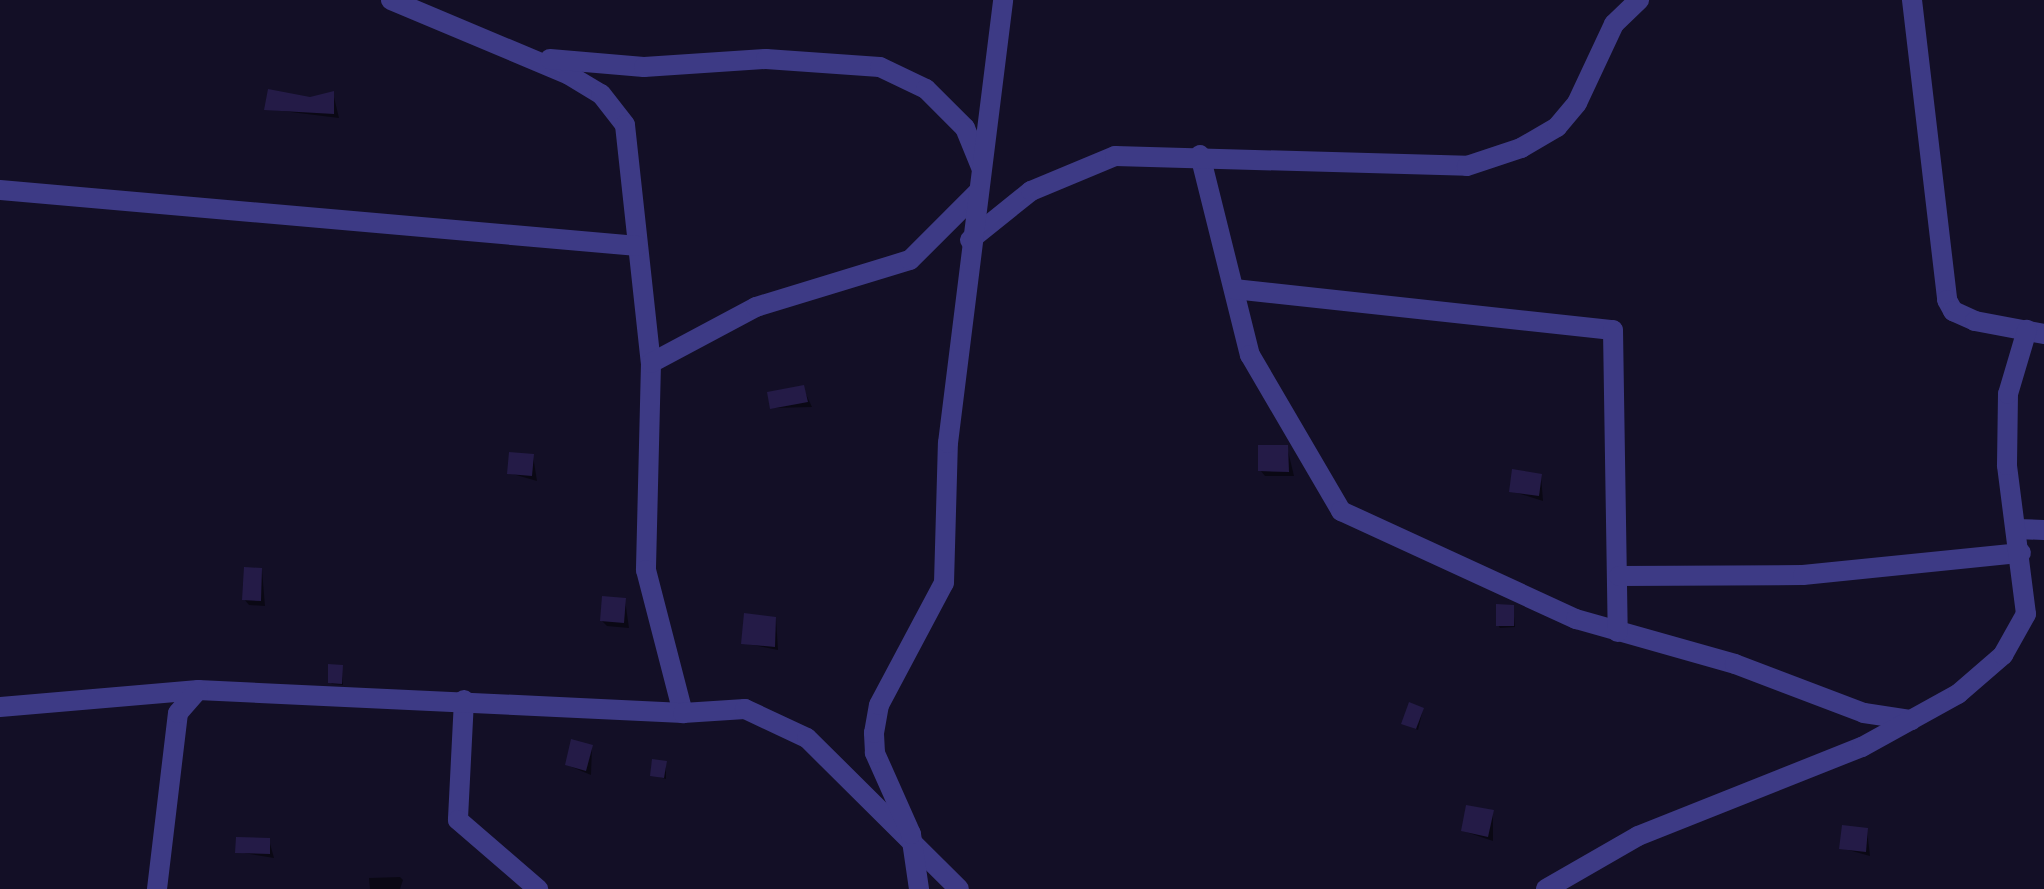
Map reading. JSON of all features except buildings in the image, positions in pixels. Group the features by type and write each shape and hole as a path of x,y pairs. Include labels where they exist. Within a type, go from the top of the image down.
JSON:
{"street":[{"path":"391,0 534,57 601,94 625,125 651,363 646,570 683,713"},
{"path":"919,889 911,834 875,753 874,733 879,705 944,583 948,443 970,240 1003,0"},
{"path":"970,240 1072,169 1115,156 1200,155 1467,166 1521,148 1557,127 1577,103 1614,24 1639,0"},
{"path":"1546,889 1638,836 1862,747 1911,720 1991,668 2017,636 2026,614 2016,529 2008,394 2035,332 1975,321 1953,311 1947,300 1912,0"},
{"path":"534,57 644,67 766,59 880,67 926,89 955,118 982,170"},
{"path":"1200,155 1250,355 1341,511 1500,587 1618,632 1735,664 1864,713 1911,720"},
{"path":"0,190 638,246"},
{"path":"651,363 756,307 910,260 978,191"},
{"path":"1234,289 1606,324 1615,341 1618,632"},
{"path":"2016,529 2044,530"},
{"path":"1619,576 1803,575 2021,553"},
{"path":"0,707 198,690 464,700 683,713 745,709 783,721 911,834 959,889"},
{"path":"157,889 178,713 198,690"},
{"path":"464,700 458,820 538,889"}]}
